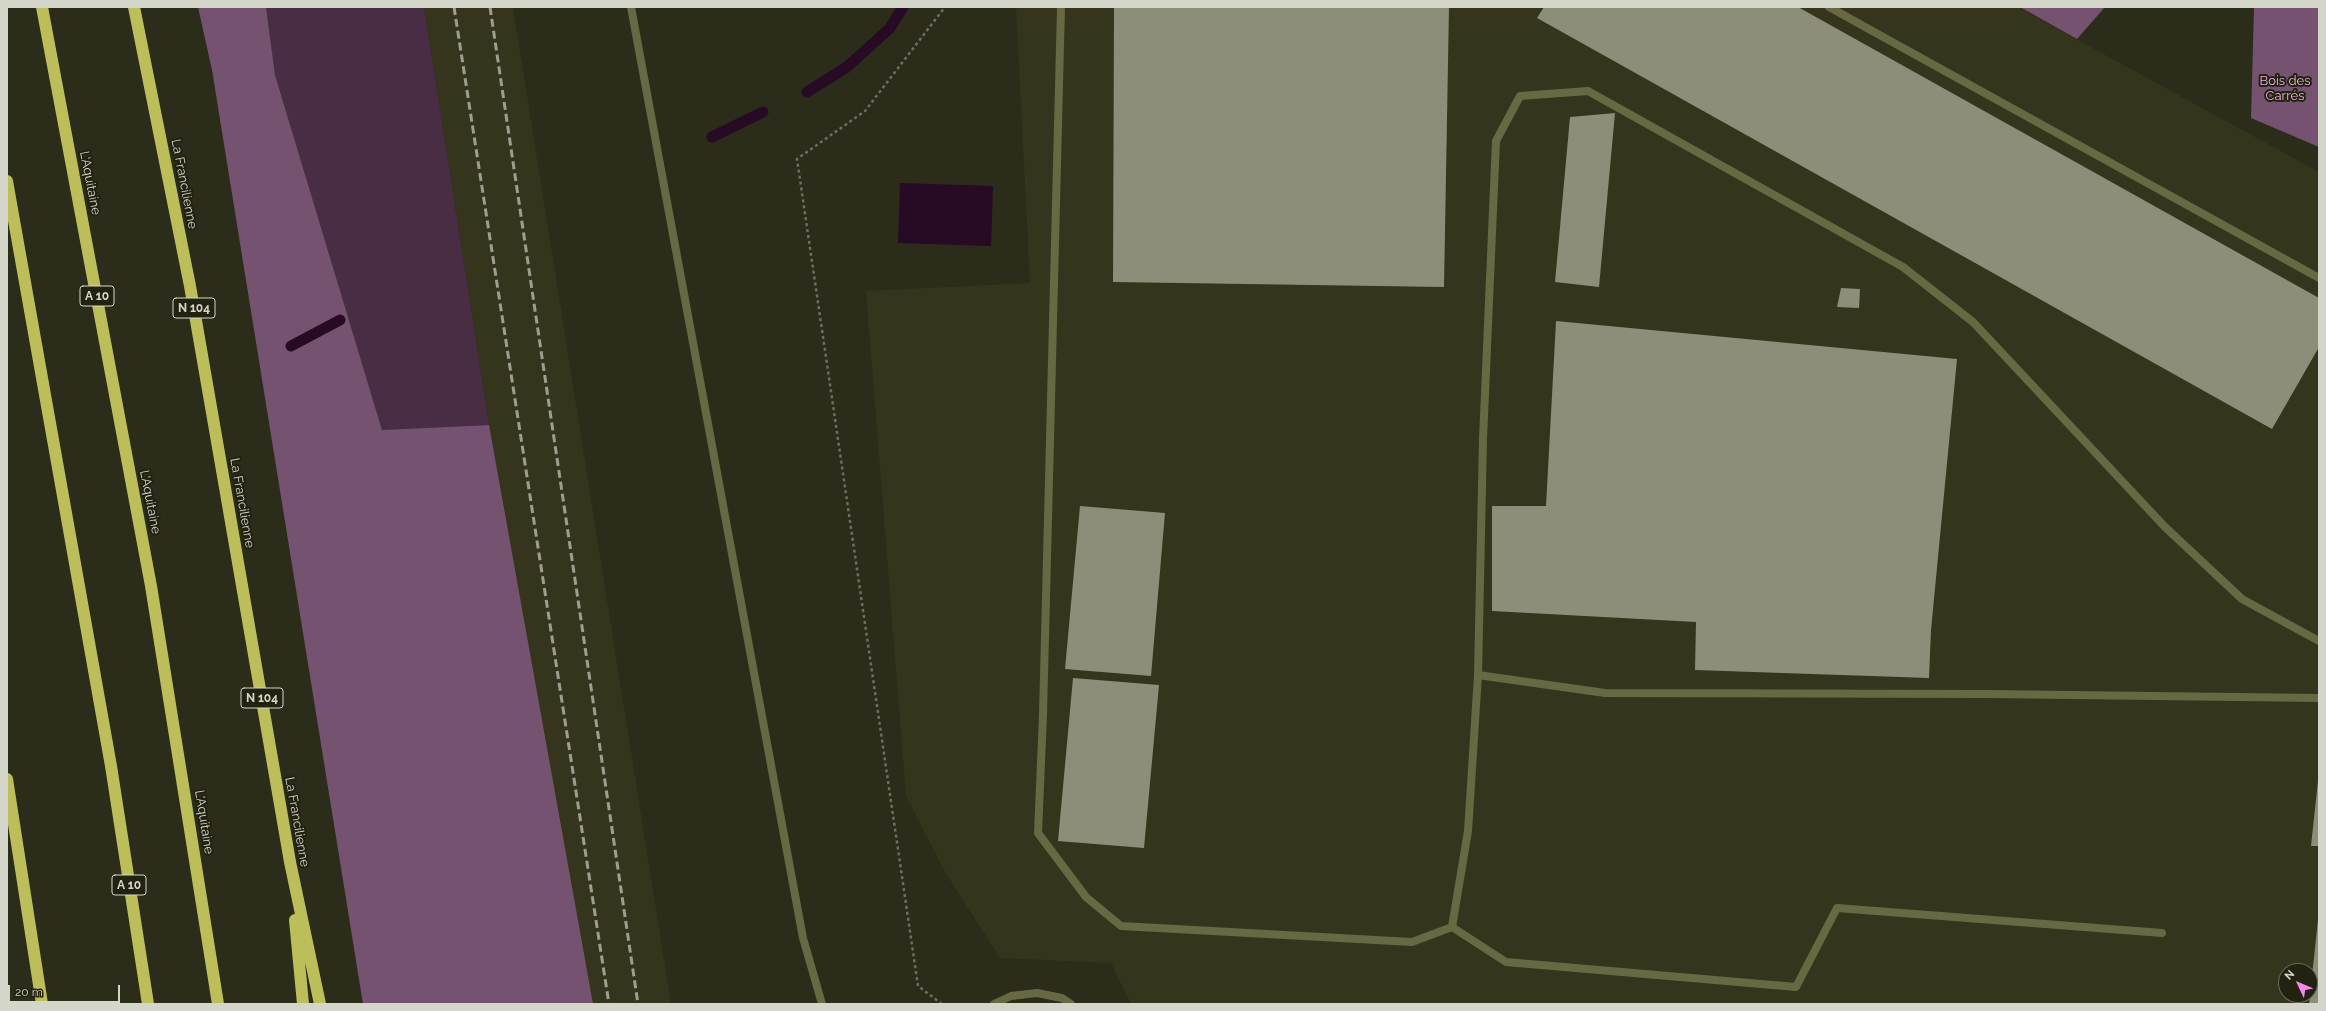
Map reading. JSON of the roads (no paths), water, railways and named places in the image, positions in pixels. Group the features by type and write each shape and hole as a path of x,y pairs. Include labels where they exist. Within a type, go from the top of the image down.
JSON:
{"highway":[{"name":"L'Aquitaine","path":"42,7 151,586 218,1004"},
{"name":"La Francilienne","path":"134,7 190,286 290,862 320,1004"},
{"name":"A 10","path":"7,181 110,759 148,1004"},
{"path":"7,779 42,1004"},
{"path":"290,862 303,1004"}],"street":[{"path":"631,7 803,938 822,1004"},
{"path":"1061,7 1043,715 1038,832 1086,897 1121,926 1412,942 1452,926"},
{"path":"1829,7 2319,278"},
{"path":"1452,926 1468,831 1478,675 1483,439 1496,140 1520,96 1588,91 1902,267 1973,322 2164,527 2242,599 2319,641"},
{"path":"1478,675 1605,693 1989,694 2319,698"},
{"path":"1452,926 1506,962 1796,987 1837,908 2162,933"},
{"path":"994,1004 1011,996 1036,993 1062,998 1071,1004"}],"waterway":[{"path":"807,92 847,67 890,28 903,7"},
{"path":"712,137 763,112"},
{"path":"291,346 340,320"}],"railway":[{"path":"454,7 609,1004"},
{"path":"490,7 638,1004"}],"park label":[{"name":"Bois des Carrés","path":"2285,88"}]}
